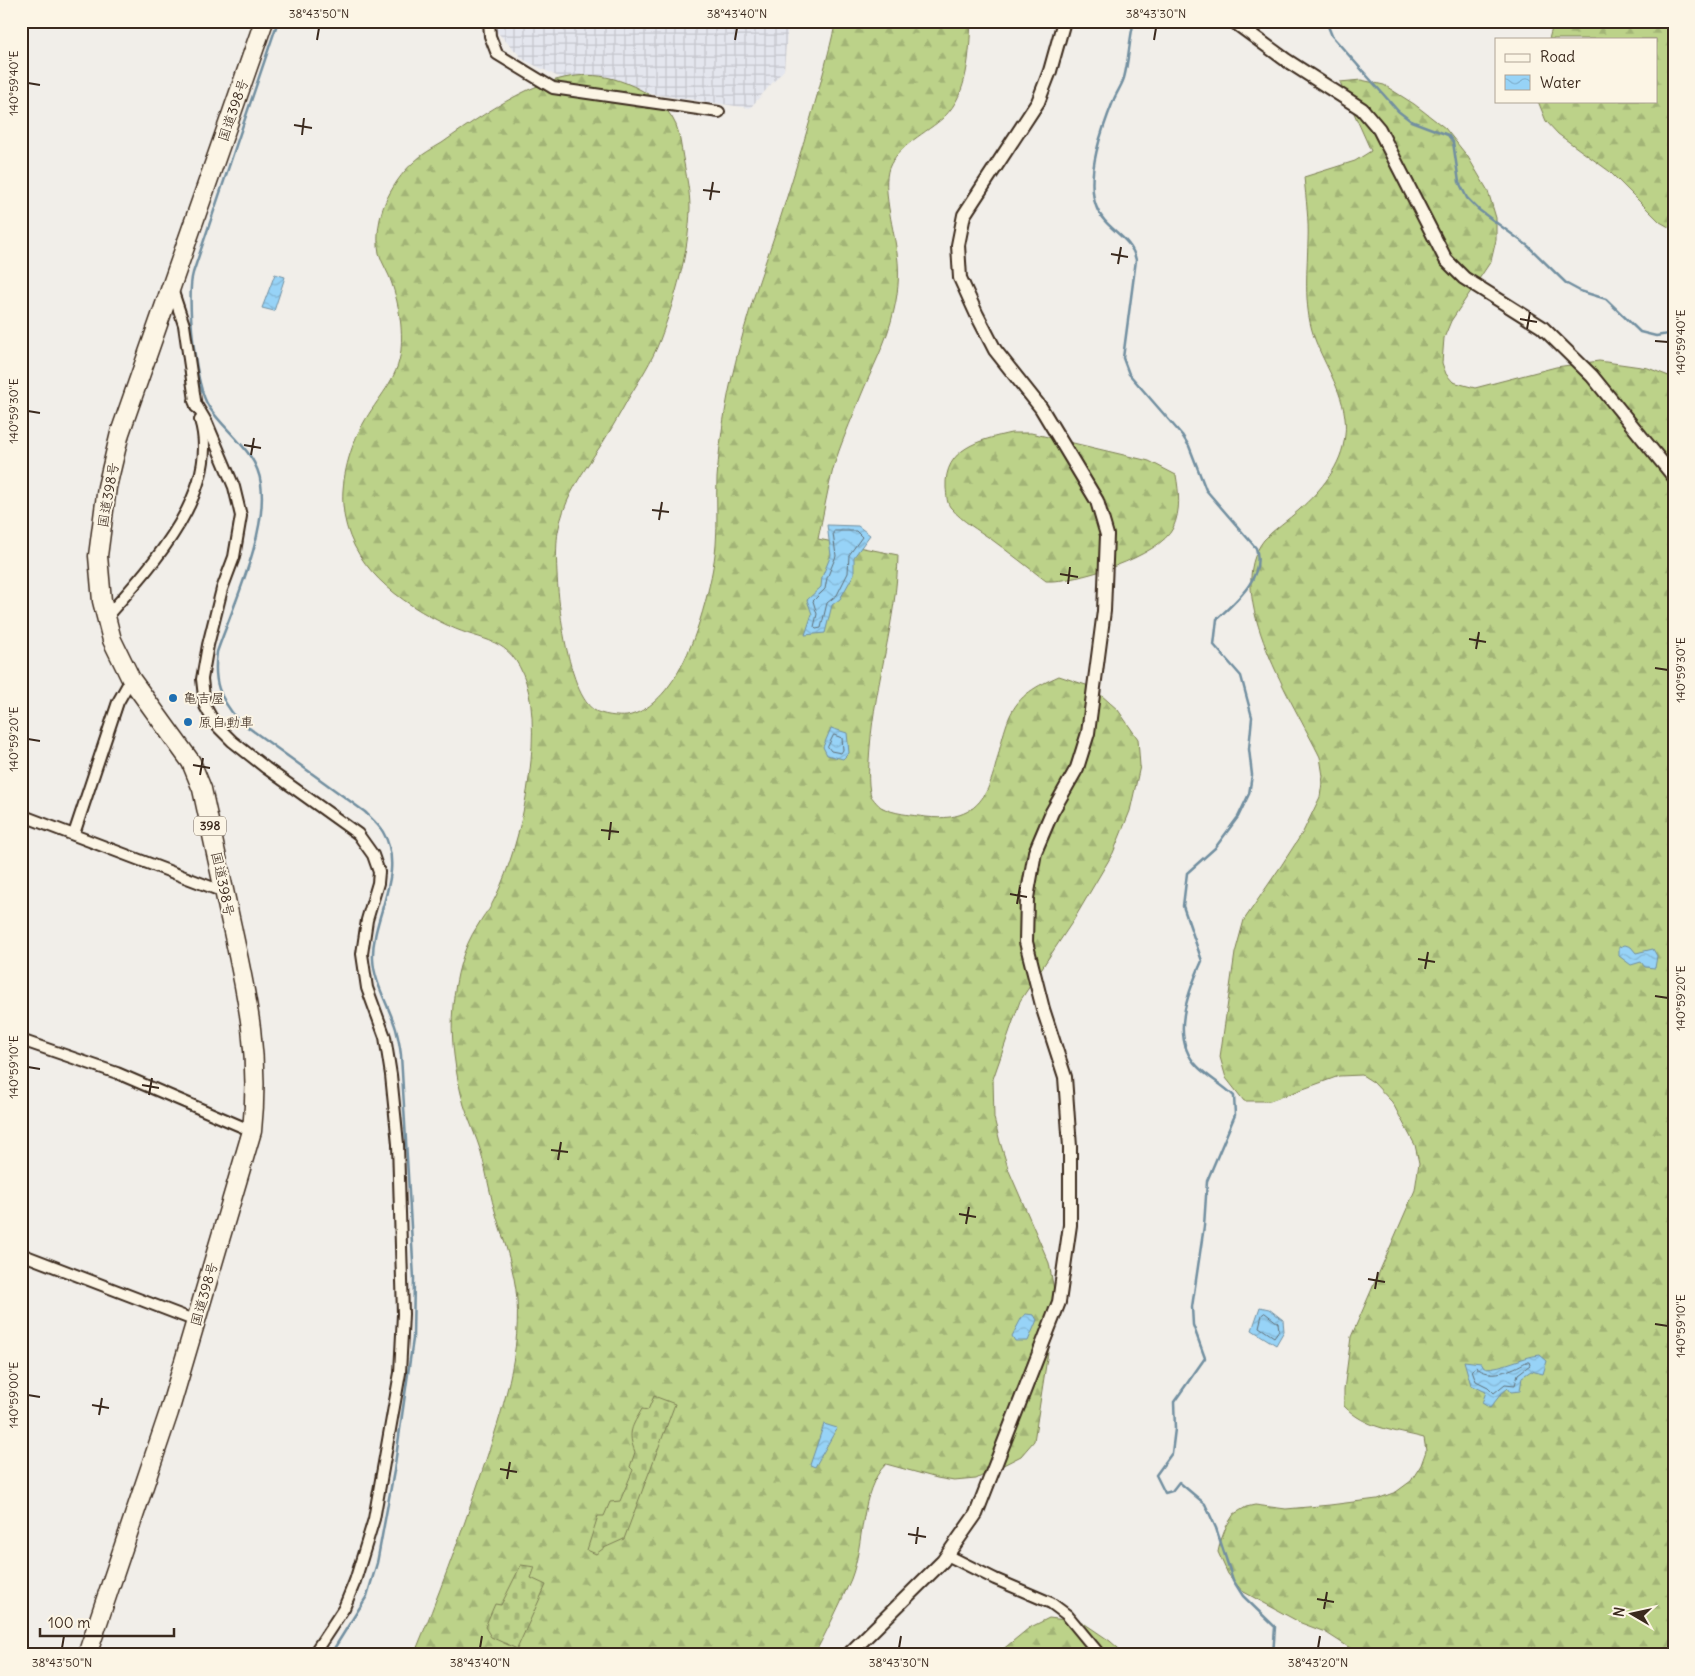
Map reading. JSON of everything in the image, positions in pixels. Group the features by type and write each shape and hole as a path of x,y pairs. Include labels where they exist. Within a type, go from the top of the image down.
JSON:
{"highway":[{"name":"国道398号","path":"87,1655 169,1412 252,1131 256,1095 255,1052 250,1007 202,789 191,762 131,679 112,640 102,601 98,556 107,487 120,433 264,21"}],"street":[{"path":"489,21 490,36 497,54 553,88 719,112"},
{"path":"848,1655 947,1555 976,1514 1060,1302 1070,1225 1070,1147 1065,1078 1043,1009 1026,942 1027,898 1035,852 1052,812 1077,768 1088,733 1104,610 1107,535 1097,501 1040,408 995,350 976,315 960,278 958,245 964,215 1038,102 1050,71 1064,21"},
{"path":"1233,21 1286,60 1362,109 1379,129 1446,260 1464,278 1542,327 1592,376 1674,477"},
{"path":"106,617 156,561 181,522 205,452 203,429 194,401 184,325 171,286"},
{"path":"194,401 207,423 234,486 241,516 234,557 222,589 208,645 202,679 205,706 215,724 232,741 266,768 358,834 369,848 379,872 378,883 367,920 362,954 367,988 385,1037 398,1144 403,1304 400,1373 374,1519 355,1581 344,1608 313,1655"},
{"path":"74,834 118,702 131,679"},
{"path":"21,815 224,892"},
{"path":"21,1040 117,1073 252,1131"},
{"path":"21,1254 196,1322"},
{"path":"947,1555 995,1579 1051,1603 1079,1628 1100,1655"}],"shaded area":[{"path":"496,21 788,21 784,70 750,108 569,82 524,60 495,30"}],"green space":[{"path":"836,21 971,21 966,72 963,85 952,107 937,123 906,146 893,160 889,168 887,196 898,263 896,302 883,344 842,442 833,469 818,539 898,555 894,603 876,699 870,747 869,785 871,796 881,807 903,814 926,817 950,817 967,812 979,802 988,788 994,773 1003,736 1013,710 1023,697 1043,683 1059,676 1092,687 1118,710 1138,739 1140,766 1130,811 1113,853 1073,921 1020,1001 993,1079 994,1118 1000,1142 1009,1171 1049,1263 1054,1290 1051,1333 1034,1441 1021,1456 976,1479 954,1481 886,1464 877,1475 871,1488 859,1550 851,1579 814,1655 631,1655 623,1649 597,1648 587,1655 414,1655 448,1568 486,1459 507,1392 515,1346 517,1300 514,1279 492,1202 481,1152 461,1093 454,1055 452,1017 456,984 464,953 472,934 496,896 514,849 527,791 532,732 531,705 526,682 520,667 512,656 495,643 449,626 431,617 395,593 365,564 354,546 347,526 343,505 343,485 350,453 363,424 396,371 401,350 401,325 397,300 378,247 381,214 387,198 397,181 420,156 506,102 528,90 552,81 588,75 613,79 641,90 655,99 672,117 679,137 688,183 690,208 687,241 676,292 650,363 576,484 563,511 558,532 557,572 562,627 575,679 584,698 594,710 619,716 635,714 650,706 673,681 691,646 702,612 711,576 717,537 718,461 722,428 732,378 749,312 781,216 810,119"},
{"path":"1554,21 1674,21 1674,230 1660,222 1609,171 1558,134 1546,121 1538,102 1658,102 1658,38 1549,38"},
{"path":"1361,80 1384,85 1414,104 1445,128 1468,157 1488,191 1496,218 1496,240 1491,261 1451,321 1444,338 1442,363 1446,374 1453,382 1475,388 1556,367 1599,361 1648,368 1674,378 1674,1655 1361,1655 1325,1632 1301,1623 1242,1591 1228,1574 1218,1552 1226,1527 1234,1514 1246,1507 1255,1505 1286,1509 1377,1499 1396,1492 1411,1481 1421,1465 1426,1451 1424,1438 1371,1424 1353,1414 1344,1406 1344,1390 1351,1337 1415,1190 1419,1163 1415,1145 1392,1102 1373,1082 1362,1075 1339,1076 1270,1101 1244,1101 1226,1078 1220,1057 1235,953 1244,920 1303,832 1320,797 1323,776 1320,757 1266,649 1256,619 1251,589 1253,563 1264,540 1299,510 1322,486 1335,467 1343,446 1345,435 1344,410 1316,342 1307,305 1308,225 1304,177 1355,161 1371,151 1340,82"},
{"path":"1011,433 1031,433 1149,461 1176,475 1178,508 1173,528 1165,538 1152,548 1116,566 1077,578 1046,581 965,521 950,507 948,502 947,474 951,464 958,455 976,443"},
{"path":"654,1396 675,1404 624,1539 604,1548 596,1554 587,1550 598,1516 604,1516 610,1502 620,1501 633,1470 630,1467 635,1452 631,1439 632,1430 642,1409 648,1410"},
{"path":"521,1565 535,1567 531,1578 546,1585 517,1649 491,1637 485,1627 495,1604 501,1605"},
{"path":"1049,1618 1082,1622 1110,1641 1126,1655 996,1655 1029,1628"}],"water":[{"path":"275,274 285,277 274,311 262,308"},
{"path":"827,525 858,526 870,535 854,557 854,574 840,599 832,605 825,633 805,635 812,614 807,600 821,587 822,577 831,555"},
{"path":"831,728 847,733 849,753 843,759 827,755 823,747"},
{"path":"1625,945 1631,947 1636,953 1653,949 1657,956 1655,968 1645,967 1641,962 1631,965 1619,956 1619,947"},
{"path":"1260,1307 1269,1309 1283,1320 1284,1331 1276,1345 1252,1330"},
{"path":"1026,1314 1034,1315 1037,1320 1028,1341 1015,1341 1012,1336 1022,1317"},
{"path":"1540,1355 1547,1361 1543,1374 1531,1371 1522,1377 1520,1391 1511,1392 1508,1388 1490,1408 1482,1403 1486,1392 1471,1385 1464,1361 1481,1363 1484,1368 1492,1368"},
{"path":"824,1424 837,1428 815,1467 810,1465"}],"waterway":[{"path":"278,21 193,273 191,320 196,362 204,396 209,407 254,462 261,484 262,503 259,524 248,569 217,652 216,672 219,689 226,704 238,720 372,819 383,832 389,848 391,863 390,879 377,927 373,959 376,977 396,1029 401,1055 414,1278 413,1339 394,1471 377,1563 367,1596 330,1655"},
{"path":"1134,21 1124,78 1100,138 1092,180 1093,194 1100,214 1129,244 1136,260 1123,358 1129,374 1182,435 1189,446 1206,490 1256,548 1258,559 1253,579 1247,588 1217,619 1214,645 1241,676 1252,717 1249,749 1252,775 1249,794 1238,817 1215,848 1187,873 1183,906 1202,961 1187,1001 1184,1015 1184,1043 1189,1056 1198,1067 1234,1096 1235,1115 1207,1181 1204,1226 1192,1307 1193,1325 1205,1358 1174,1402 1175,1429 1172,1453 1156,1475 1165,1493 1172,1491 1179,1482 1205,1504 1216,1528 1233,1580 1243,1596 1275,1627 1273,1655"},
{"path":"1326,21 1332,36 1398,111 1411,121 1448,135 1453,142 1459,182 1467,198 1479,210 1528,246 1567,284 1580,291 1606,299 1640,332 1656,336 1674,333"}],"place":[{"name":"亀吉屋","path":"173,698"},
{"name":"原自動車","path":"188,722"}]}
